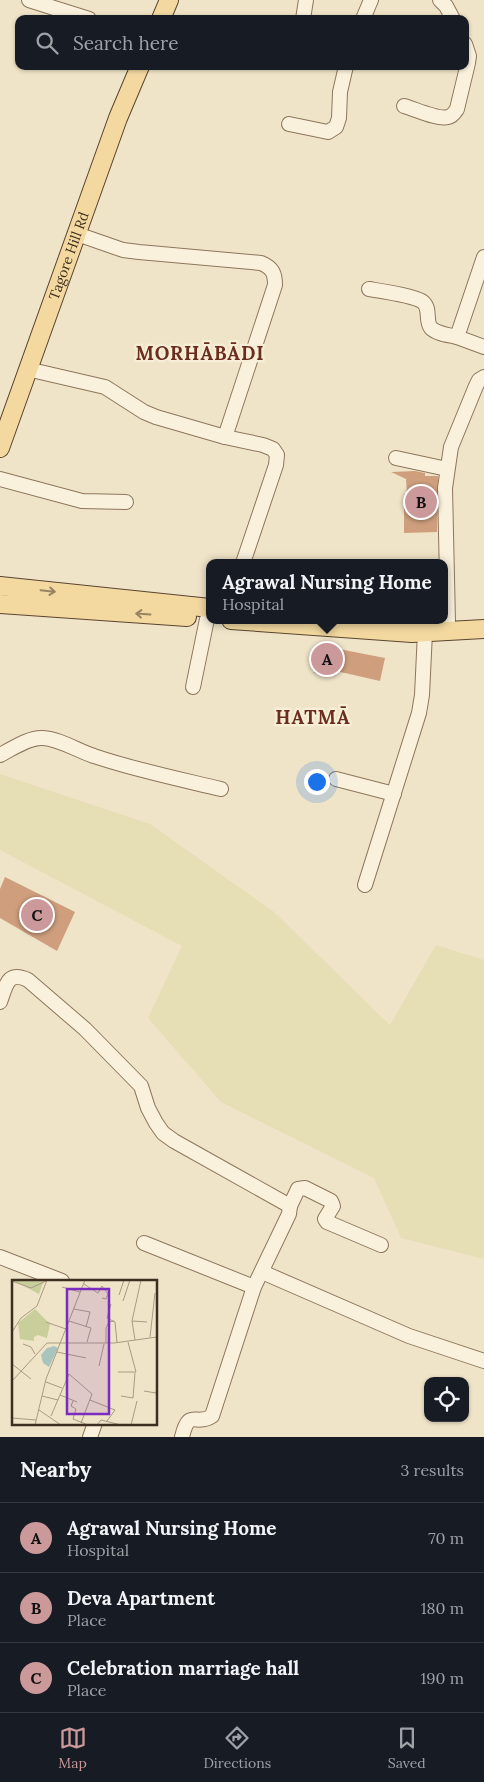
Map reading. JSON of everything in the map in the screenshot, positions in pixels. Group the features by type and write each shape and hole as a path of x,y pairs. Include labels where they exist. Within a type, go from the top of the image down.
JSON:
{"main road":[{"path":"163,15 169,0"},
{"name":"Tagore Hill Rd","path":"0,448 118,118 138,70"},
{"path":"0,586 206,615"},
{"path":"0,604 206,615"},
{"path":"448,623 484,619"},
{"path":"287,624 412,633 484,629"},
{"path":"401,624 430,624"}],"street":[{"path":"29,0 76,15"},
{"path":"304,15 306,0"},
{"path":"365,15 371,0"},
{"path":"440,0 451,15"},
{"path":"289,124 328,132 336,127 339,118 340,92 345,70"},
{"path":"404,106 438,117 448,118 458,109 466,70"},
{"path":"78,234 123,250 261,263 270,267 275,275 276,285 225,437"},
{"path":"457,337 484,256"},
{"path":"370,289 424,302 427,309 428,323 437,332 484,347"},
{"path":"27,369 105,387 156,418 273,449 277,456 276,465 244,559"},
{"path":"447,559 445,488 451,447 476,386 479,380 484,377"},
{"path":"396,458 447,469"},
{"path":"0,480 82,501 126,502"},
{"path":"193,687 207,624"},
{"path":"365,884 419,713 426,632"},
{"path":"0,755 35,738 43,738 94,756 221,789"},
{"path":"336,779 394,794"},
{"path":"0,1002 8,981 13,976 19,976 28,980 86,1029 141,1086 148,1108 164,1133 174,1141 290,1206"},
{"path":"182,1437 186,1423 190,1420 206,1419 212,1416 254,1287 289,1214 290,1206 298,1189 305,1188 333,1203 326,1217 327,1222 381,1245"},
{"path":"144,1243 254,1287"},
{"path":"0,1257 59,1280"},
{"path":"262,1272 409,1336 484,1361"},
{"path":"90,1437 95,1424"}],"shaded area":[{"path":"0,774 150,824 274,912 390,1025 436,945 484,960 484,1259 401,1238 374,1178 221,1102 148,1018 182,946 0,850"}],"building":[{"path":"415,471 425,473 425,476 438,476 437,532 404,533 404,494 407,494 406,479 391,472"},
{"path":"318,646 385,658 380,681 336,671 335,676 314,673"},
{"path":"5,877 75,912 57,951 0,918 0,889"}],"place":[{"name":"Deva Apartment","path":"421,502"},
{"name":"Agrawal Nursing Home","path":"327,659"},
{"name":"Celebration marriage hall","path":"37,915"}],"district":[{"name":"MORHĀBĀDI","path":"200,353"},
{"name":"HATMĀ","path":"313,717"}]}
